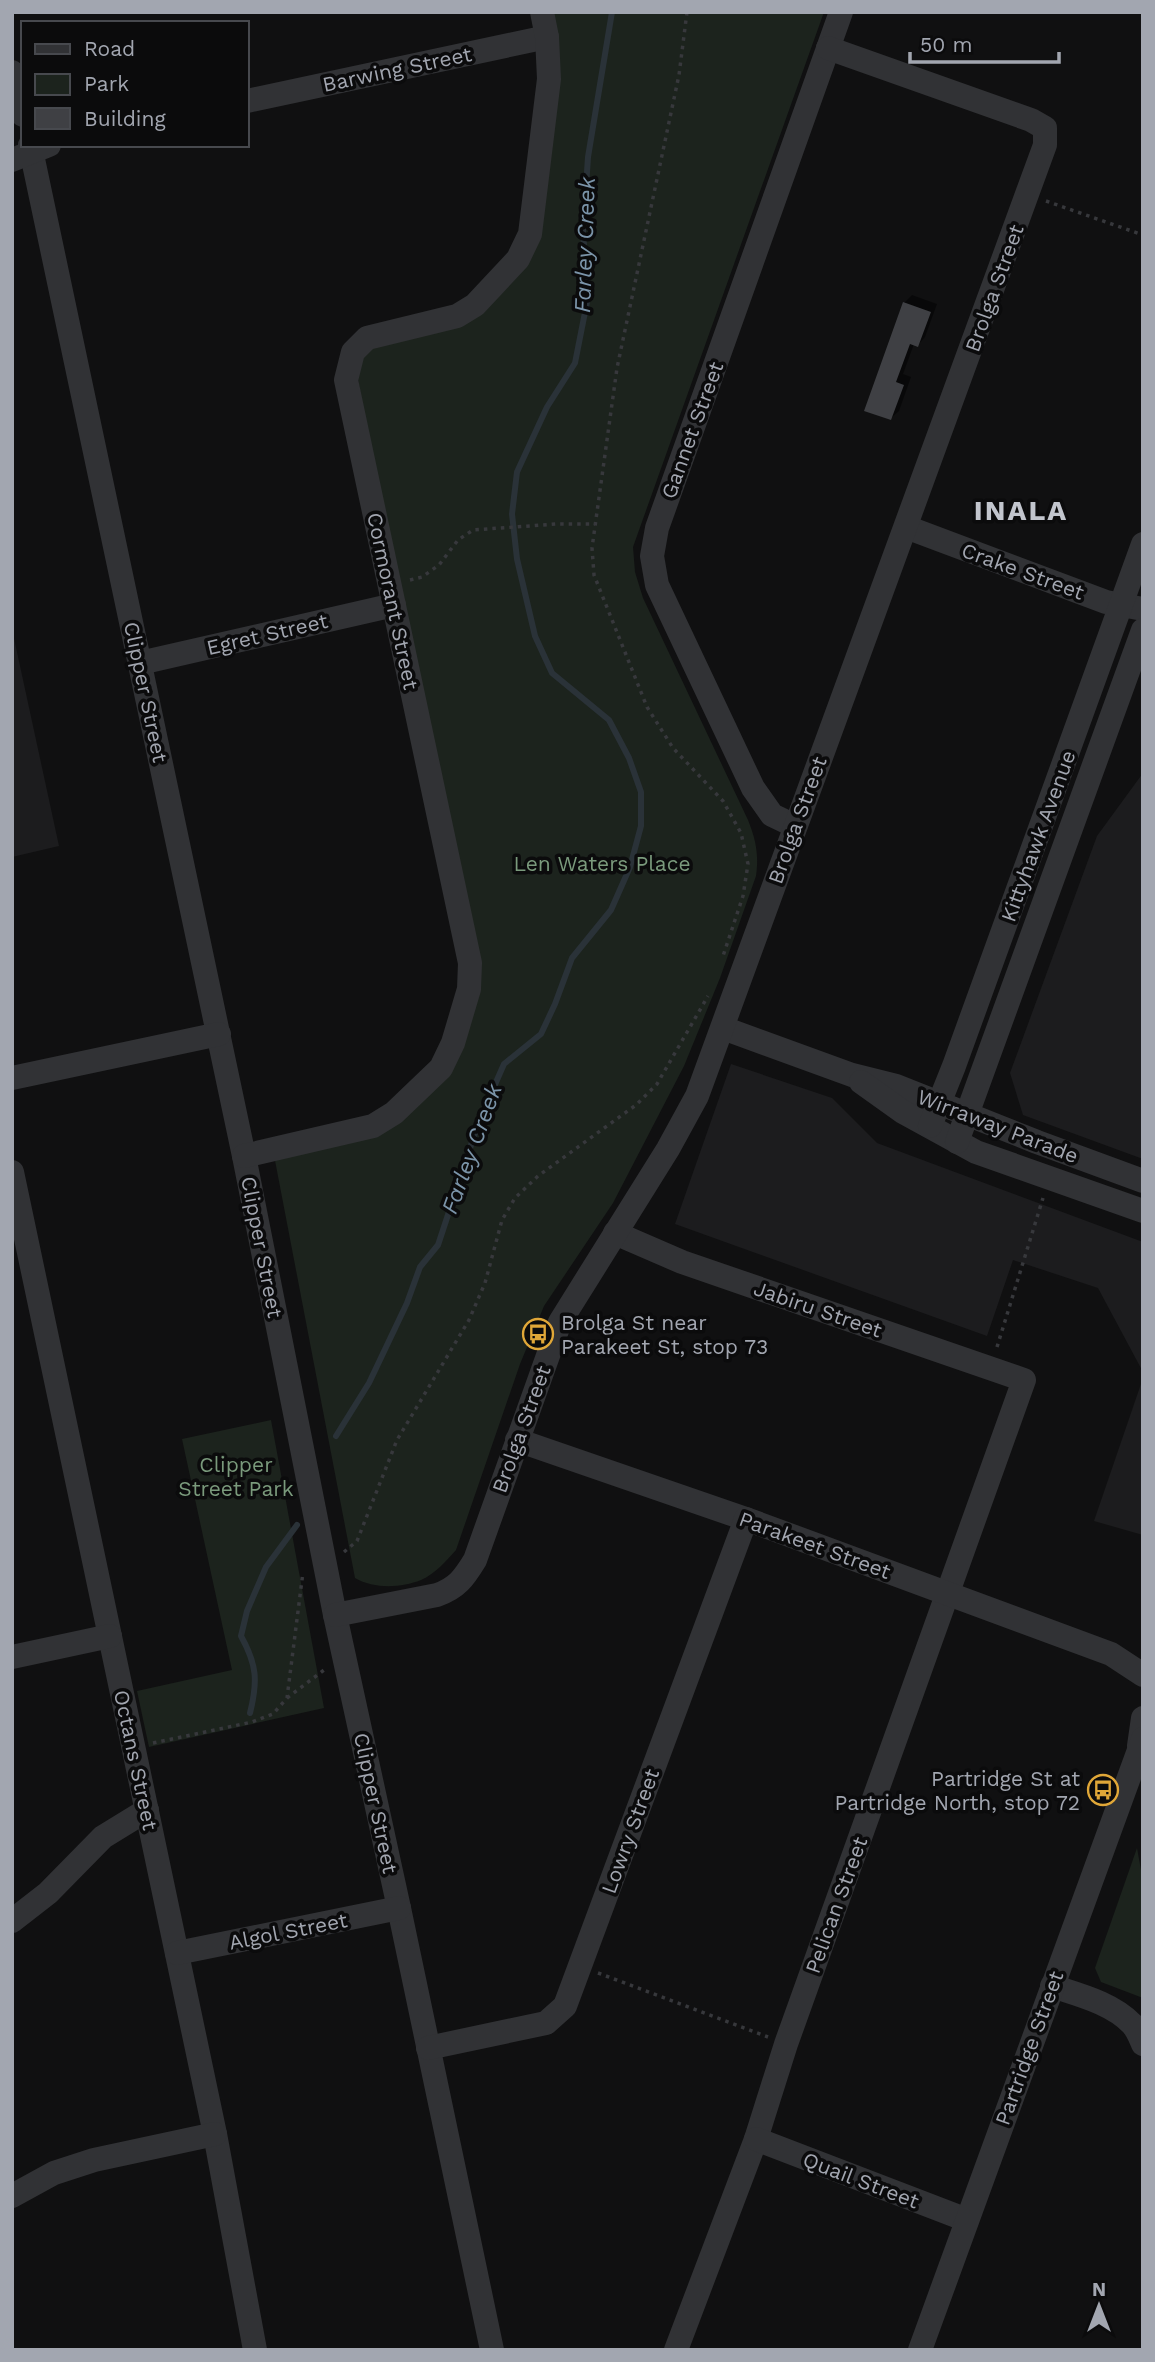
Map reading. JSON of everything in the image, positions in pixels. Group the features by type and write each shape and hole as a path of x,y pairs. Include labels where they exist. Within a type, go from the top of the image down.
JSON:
{"street":[{"name":"Cormorant Street","path":"244,1156 373,1126 394,1113 441,1068 453,1043 469,989 470,963 346,380 353,352 368,338 457,316 475,305 518,259 530,234 549,79 547,37 542,12"},
{"name":"Gannet Street","path":"794,826 772,815 753,788 657,585 653,556 657,528 841,12"},
{"name":"Barwing Street","path":"248,101 547,37"},
{"name":"Brolga Street","path":"335,1615 451,1590 462,1581 475,1560 560,1322 668,1149 696,1096 1045,145 1045,128 1031,120 828,48"},
{"path":"12,72 21,107"},
{"name":"Clipper Street","path":"31,151 219,1034 343,1656 492,2350"},
{"name":"Crake Street","path":"906,527 1132,607"},
{"name":"Kittyhawk Avenue","path":"930,1126 1132,607 1143,544"},
{"name":"Egret Street","path":"140,663 392,595"},
{"name":"Kittyhawk Avenue","path":"957,1142 1143,630"},
{"name":"Wirraway Parade","path":"723,1028 852,1075 896,1086 968,1116 1143,1181"},
{"path":"12,1078 219,1034"},
{"name":"Wirraway Parade","path":"852,1075 889,1103 976,1152 1143,1211"},
{"name":"Octans Street","path":"12,1172 215,2134 255,2350"},
{"name":"Jabiru Street","path":"615,1233 682,1262 1024,1381"},
{"name":"Pelican Street","path":"676,2350 756,2139 786,2044 1024,1381"},
{"name":"Parakeet Street","path":"517,1440 746,1519 1111,1654 1143,1675"},
{"name":"Lowry Street","path":"428,2048 546,2023 565,2006 746,1519"},
{"path":"12,1657 110,1636"},
{"name":"Parakeet Street","path":"1111,1654 1143,1656"},
{"name":"Partridge Street","path":"920,2350 1141,1742 1143,1718"},
{"path":"12,1921 48,1894 103,1837 147,1810"},
{"name":"Algol Street","path":"177,1953 399,1908"},
{"path":"1052,1986 1097,2001 1115,2012 1134,2025 1143,2044"},
{"path":"12,2196 54,2173 94,2160 215,2134"},
{"name":"Quail Street","path":"756,2139 967,2220"}],"path":[{"path":"687,12 679,75 617,368 592,548 594,575 647,707 673,748 723,801 741,833 748,864 743,896 723,956"},
{"path":"1028,194 1143,235"},
{"path":"392,595 439,565 458,540 473,530 595,524"},
{"path":"287,1698 304,1563 345,1552 357,1541 397,1440 475,1307 485,1283 502,1220 515,1198 538,1176 636,1105 657,1084 711,992"},
{"path":"990,1369 1044,1198"},
{"path":"134,1746 252,1722 273,1714 287,1698 343,1656"},
{"path":"580,1966 786,2044"}],"shaded area":[{"path":"12,629 59,846 12,857"},
{"path":"1143,773 1143,1159 1023,1115 1010,1073 1097,836"},
{"path":"731,1064 832,1098 877,1143 1143,1242 1143,1372 1098,1288 1013,1260 987,1336 675,1224"},
{"path":"1143,1378 1143,1535 1094,1521"}],"green space":[{"name":"Len Waters Place","path":"542,12 824,12 633,547 635,572 643,598 748,820 756,848 757,868 720,978 684,1066 613,1203 544,1306 520,1364 456,1550 436,1571 421,1580 405,1585 379,1586 355,1578 273,1150 373,1126 441,1068 469,989 353,352 457,316 530,234"},
{"name":"Clipper Street Park","path":"271,1420 324,1708 149,1747 137,1691 232,1670 182,1439"},
{"path":"1137,1848 1143,1881 1143,1998 1101,1982 1095,1968"}],"building":[{"path":"903,302 931,312 918,347 910,344 896,382 904,385 891,420 864,411"}],"waterway":[{"name":"Farley Creek","path":"336,1436 369,1383 407,1303 420,1267 438,1245 479,1121 504,1064 541,1034 572,958 611,910 630,867 641,826 641,792 629,758 609,720 552,673 535,636 517,559 512,514 517,472 547,407 575,363 588,297 583,232 588,157 612,12"},
{"name":"Farley Creek","path":"250,1713 255,1673 241,1636 247,1611 266,1567 297,1525"}],"place":[{"name":"Brolga St near Parakeet St, stop 73","path":"538,1334"},
{"name":"Partridge St at Partridge North, stop 72","path":"1103,1790"}],"district":[{"name":"INALA","path":"1021,510"}]}
